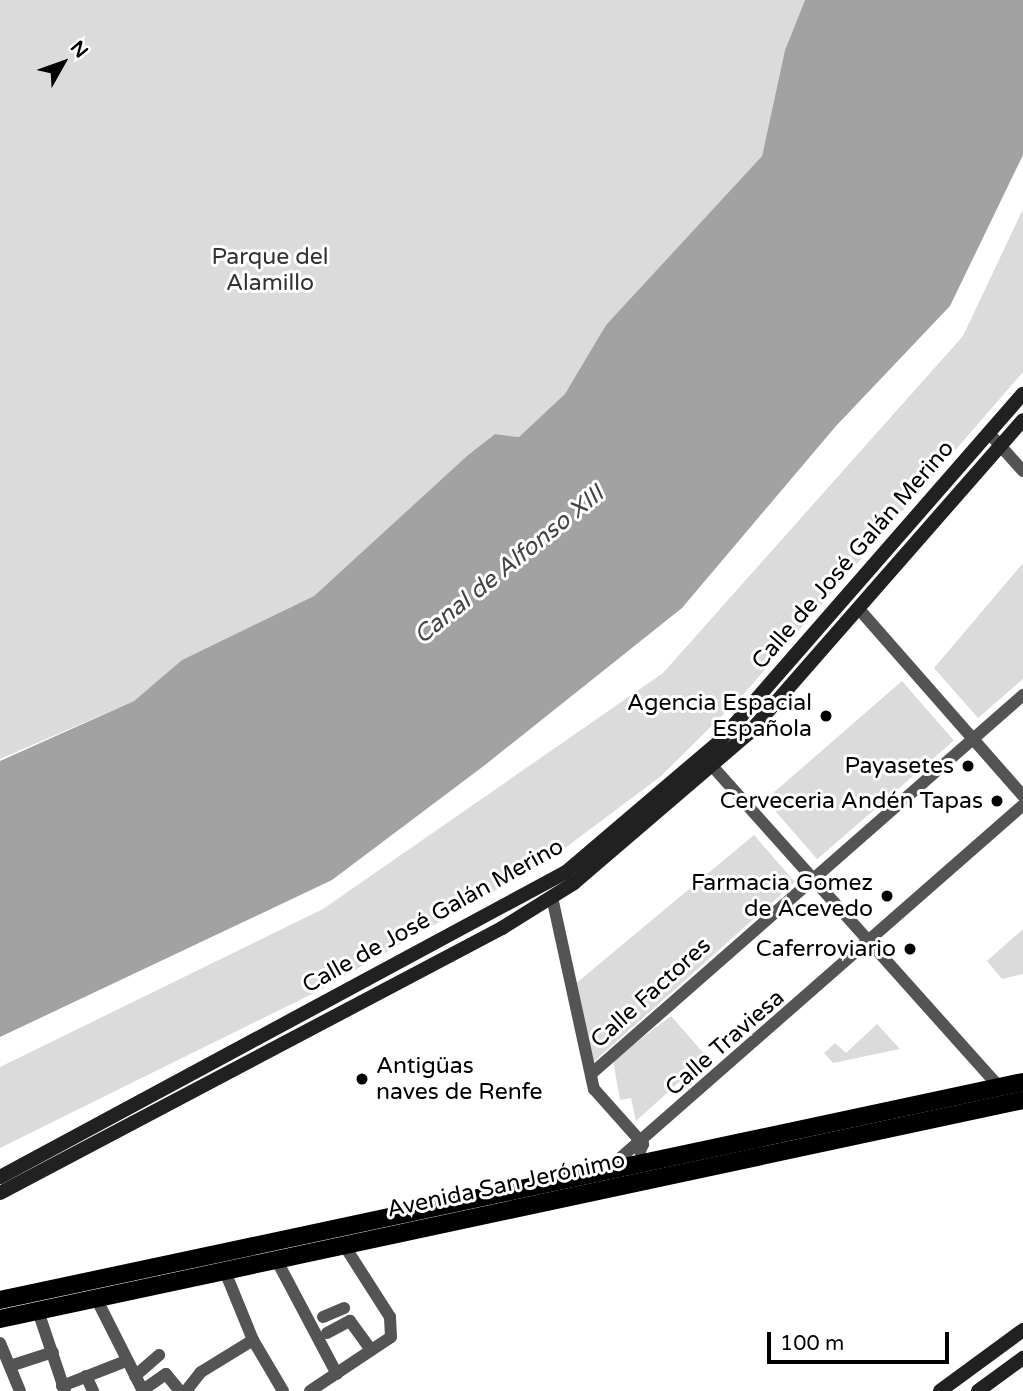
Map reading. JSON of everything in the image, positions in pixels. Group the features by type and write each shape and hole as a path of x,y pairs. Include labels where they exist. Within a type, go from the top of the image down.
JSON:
{"main road":[{"name":"Calle de José Galán Merino","path":"0,1177 566,872 719,742 1023,394"},
{"name":"Calle de José Galán Merino","path":"0,1193 552,897 714,768 1023,420"},
{"name":"Avenida San Jerónimo","path":"0,1300 1023,1082"},
{"name":"Avenida San Jerónimo","path":"0,1319 1023,1100"},
{"path":"940,1391 1023,1330"},
{"path":"978,1391 1023,1358"}],"street":[{"path":"989,433 1023,471"},
{"path":"858,608 1023,796"},
{"name":"Calle Factores","path":"591,1074 1023,695"},
{"path":"714,768 868,945 999,1087"},
{"name":"Calle Traviesa","path":"603,1171 643,1144 1023,805"},
{"path":"552,897 594,1089 643,1144 641,1164 653,1179"},
{"path":"310,1391 391,1337 390,1317 344,1245"},
{"path":"276,1259 337,1374"},
{"path":"224,1269 253,1340 283,1391"},
{"path":"96,1298 143,1391 166,1374 180,1391"},
{"path":"38,1311 63,1389 86,1376 126,1360"},
{"path":"333,1313 340,1326"},
{"path":"327,1333 350,1321 371,1350"},
{"path":"186,1391 201,1372 253,1340"},
{"path":"0,1343 20,1391"},
{"path":"10,1366 52,1352"},
{"path":"135,1376 159,1355"},
{"path":"86,1376 93,1391"}],"green space":[{"name":"Parque del Alamillo","path":"0,0 805,0 785,50 762,156 606,325 566,394 519,437 495,434 468,455 314,596 182,660 134,701 0,759"},
{"path":"1023,209 1023,372 742,696 660,777 549,860 318,991 0,1148 0,1067 323,909 663,673 963,336"},
{"path":"1023,563 1023,679 978,718 934,668"},
{"path":"902,681 954,741 817,859 765,800"},
{"path":"754,835 795,882 590,1065 574,985"},
{"path":"1023,929 1023,974 1002,979 987,961"},
{"path":"671,1016 707,1057 636,1121 631,1098 620,1100 613,1060"},
{"path":"877,1024 900,1049 833,1063 824,1053 835,1043 846,1053"}],"water":[{"name":"Canal de Alfonso XIII","path":"805,0 1023,0 1023,155 950,306 836,426 682,608 485,765 332,880 0,1037 0,761 134,701 182,660 314,596 468,455 495,434 519,437 565,394 606,325 762,156 785,50"}],"place":[{"name":"Agencia Espacial Española","path":"826,716"},
{"name":"Payasetes","path":"968,766"},
{"name":"Cerveceria Andén Tapas","path":"997,801"},
{"name":"Farmacia Gomez de Acevedo","path":"887,896"},
{"name":"Caferroviario","path":"910,949"},
{"name":"Antigüas naves de Renfe","path":"362,1079"}]}
